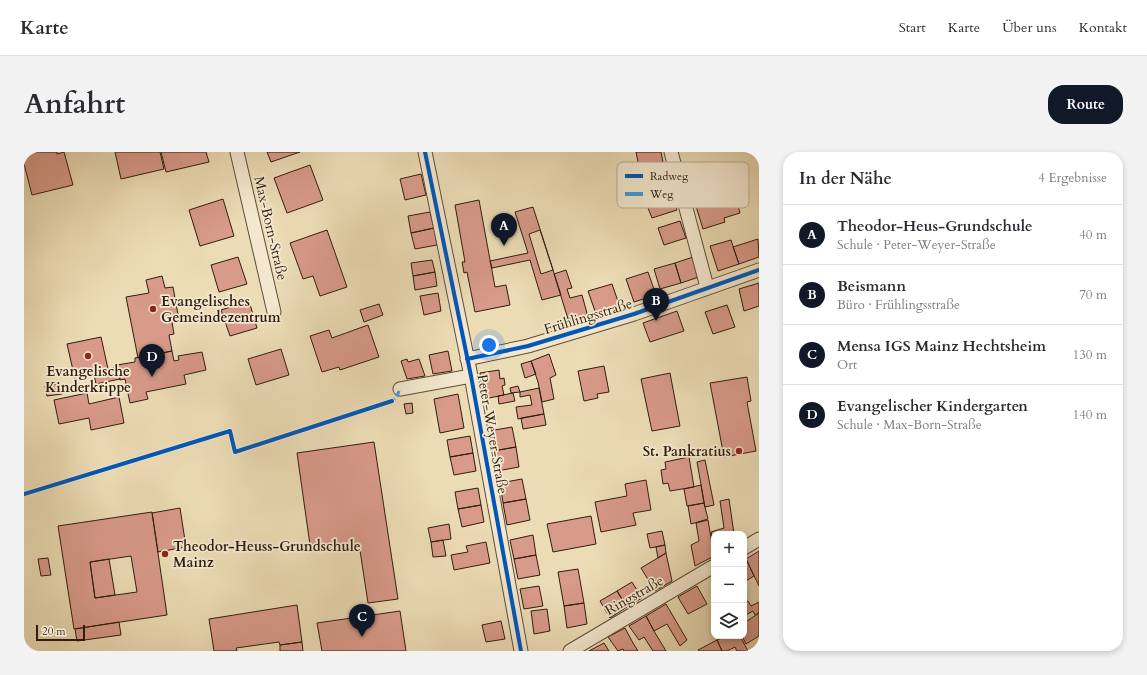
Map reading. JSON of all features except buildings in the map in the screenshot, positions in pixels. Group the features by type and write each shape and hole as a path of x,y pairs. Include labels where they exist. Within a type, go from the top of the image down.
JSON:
{"street":[{"name":"Max-Born-Straße","path":"237,152 274,312"},
{"name":"Peter-Weyer-Straße","path":"425,152 468,359 521,651"},
{"path":"671,152 674,162"},
{"path":"686,208 707,287"},
{"name":"Frühlingsstraße","path":"468,359 528,346 634,314 707,287 759,270"},
{"path":"400,389 471,376"},
{"path":"747,546 759,539"},
{"name":"Ringstraße","path":"570,651 712,567"}],"marked path":[{"path":"390,402 396,398 400,389"}],"cycle path":[{"path":"425,152 471,376 521,651"},
{"path":"467,359 528,346 634,314 759,270"},
{"path":"24,494 230,431 235,452 392,401"}],"place":[{"name":"Theodor-Heus-Grundschule","path":"504,246"},
{"name":"Evangelisches Gemeindezentrum","path":"153,309"},
{"name":"Beismann","path":"656,321"},
{"name":"Evangelische Kinderkrippe","path":"88,356"},
{"name":"Evangelischer Kindergarten","path":"152,377"},
{"name":"St. Pankratius","path":"739,451"},
{"name":"Theodor-Heuss-Grundschule Mainz","path":"165,554"},
{"name":"Mensa IGS Mainz Hechtsheim","path":"362,637"}]}
